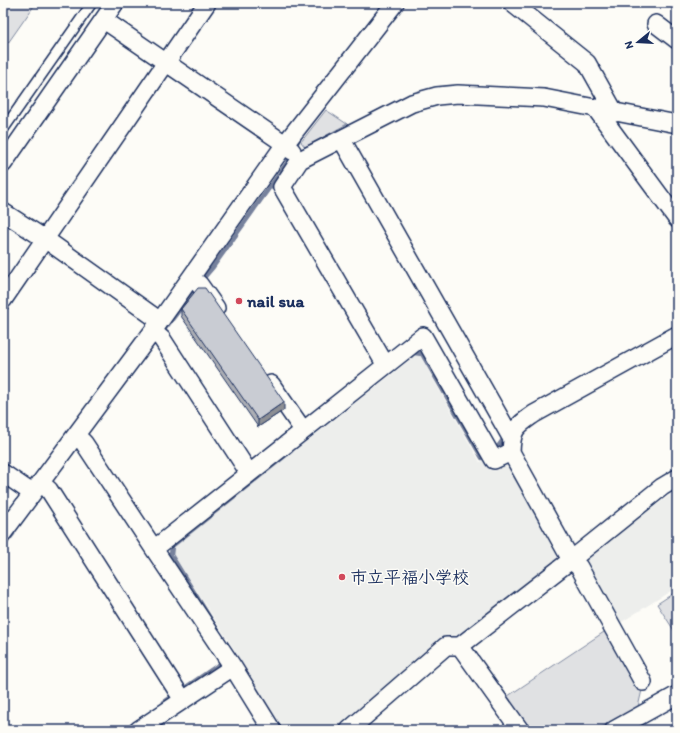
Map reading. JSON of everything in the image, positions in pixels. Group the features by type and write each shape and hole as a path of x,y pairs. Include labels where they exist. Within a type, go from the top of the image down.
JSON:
{"street":[{"path":"3,164 115,3"},
{"path":"3,300 207,3"},
{"path":"3,532 42,488 158,331 293,153 395,3"},
{"path":"512,3 587,63 615,113"},
{"path":"104,20 166,62 293,153"},
{"path":"656,24 677,40"},
{"path":"293,153 342,140 412,103 437,96 458,94 544,98 676,125"},
{"path":"596,109 677,219"},
{"path":"342,140 510,439 571,560 579,567 643,682"},
{"path":"293,153 282,187 385,364"},
{"path":"3,212 45,240 158,331 249,473"},
{"path":"199,284 226,322"},
{"path":"154,549 385,364 423,336 494,460 510,439 516,427 534,414 677,335"},
{"path":"262,373 303,430"},
{"path":"80,438 272,730"},
{"path":"3,473 42,488 180,696"},
{"path":"349,730 446,646 460,646 662,487 677,478"},
{"path":"460,646 520,730"},
{"path":"138,730 180,696 228,661"},
{"path":"614,730 677,695"}],"lane":[{"path":"3,130 92,3"}],"shaded area":[{"path":"3,3 36,3 8,43 3,39"},
{"path":"326,110 347,124 305,147 301,142"},
{"path":"415,356 420,356 480,462 487,459 494,471 503,465 514,470 558,551 555,562 466,632 442,640 338,730 283,730 234,656 237,654 173,554 173,547"},
{"path":"677,490 677,587 617,625 585,566 588,556"},
{"path":"677,591 677,635 657,604"},
{"path":"610,628 642,690 638,707 596,730 528,730 505,698"}],"building":[{"path":"198,288 205,288 284,402 258,420 181,309"}],"waterway":[{"path":"201,281 213,267 287,163 300,137"},
{"path":"161,334 197,287"},
{"path":"411,356 414,353 422,354 482,458 487,455"},
{"path":"494,451 506,435"},
{"path":"215,626 171,555 172,546 291,451"},
{"path":"3,547 13,534"},
{"path":"164,702 224,661"},
{"path":"126,730 134,724"}],"place":[{"name":"nail sua","path":"239,301"},
{"name":"市立平福小学校","path":"342,577"}]}
